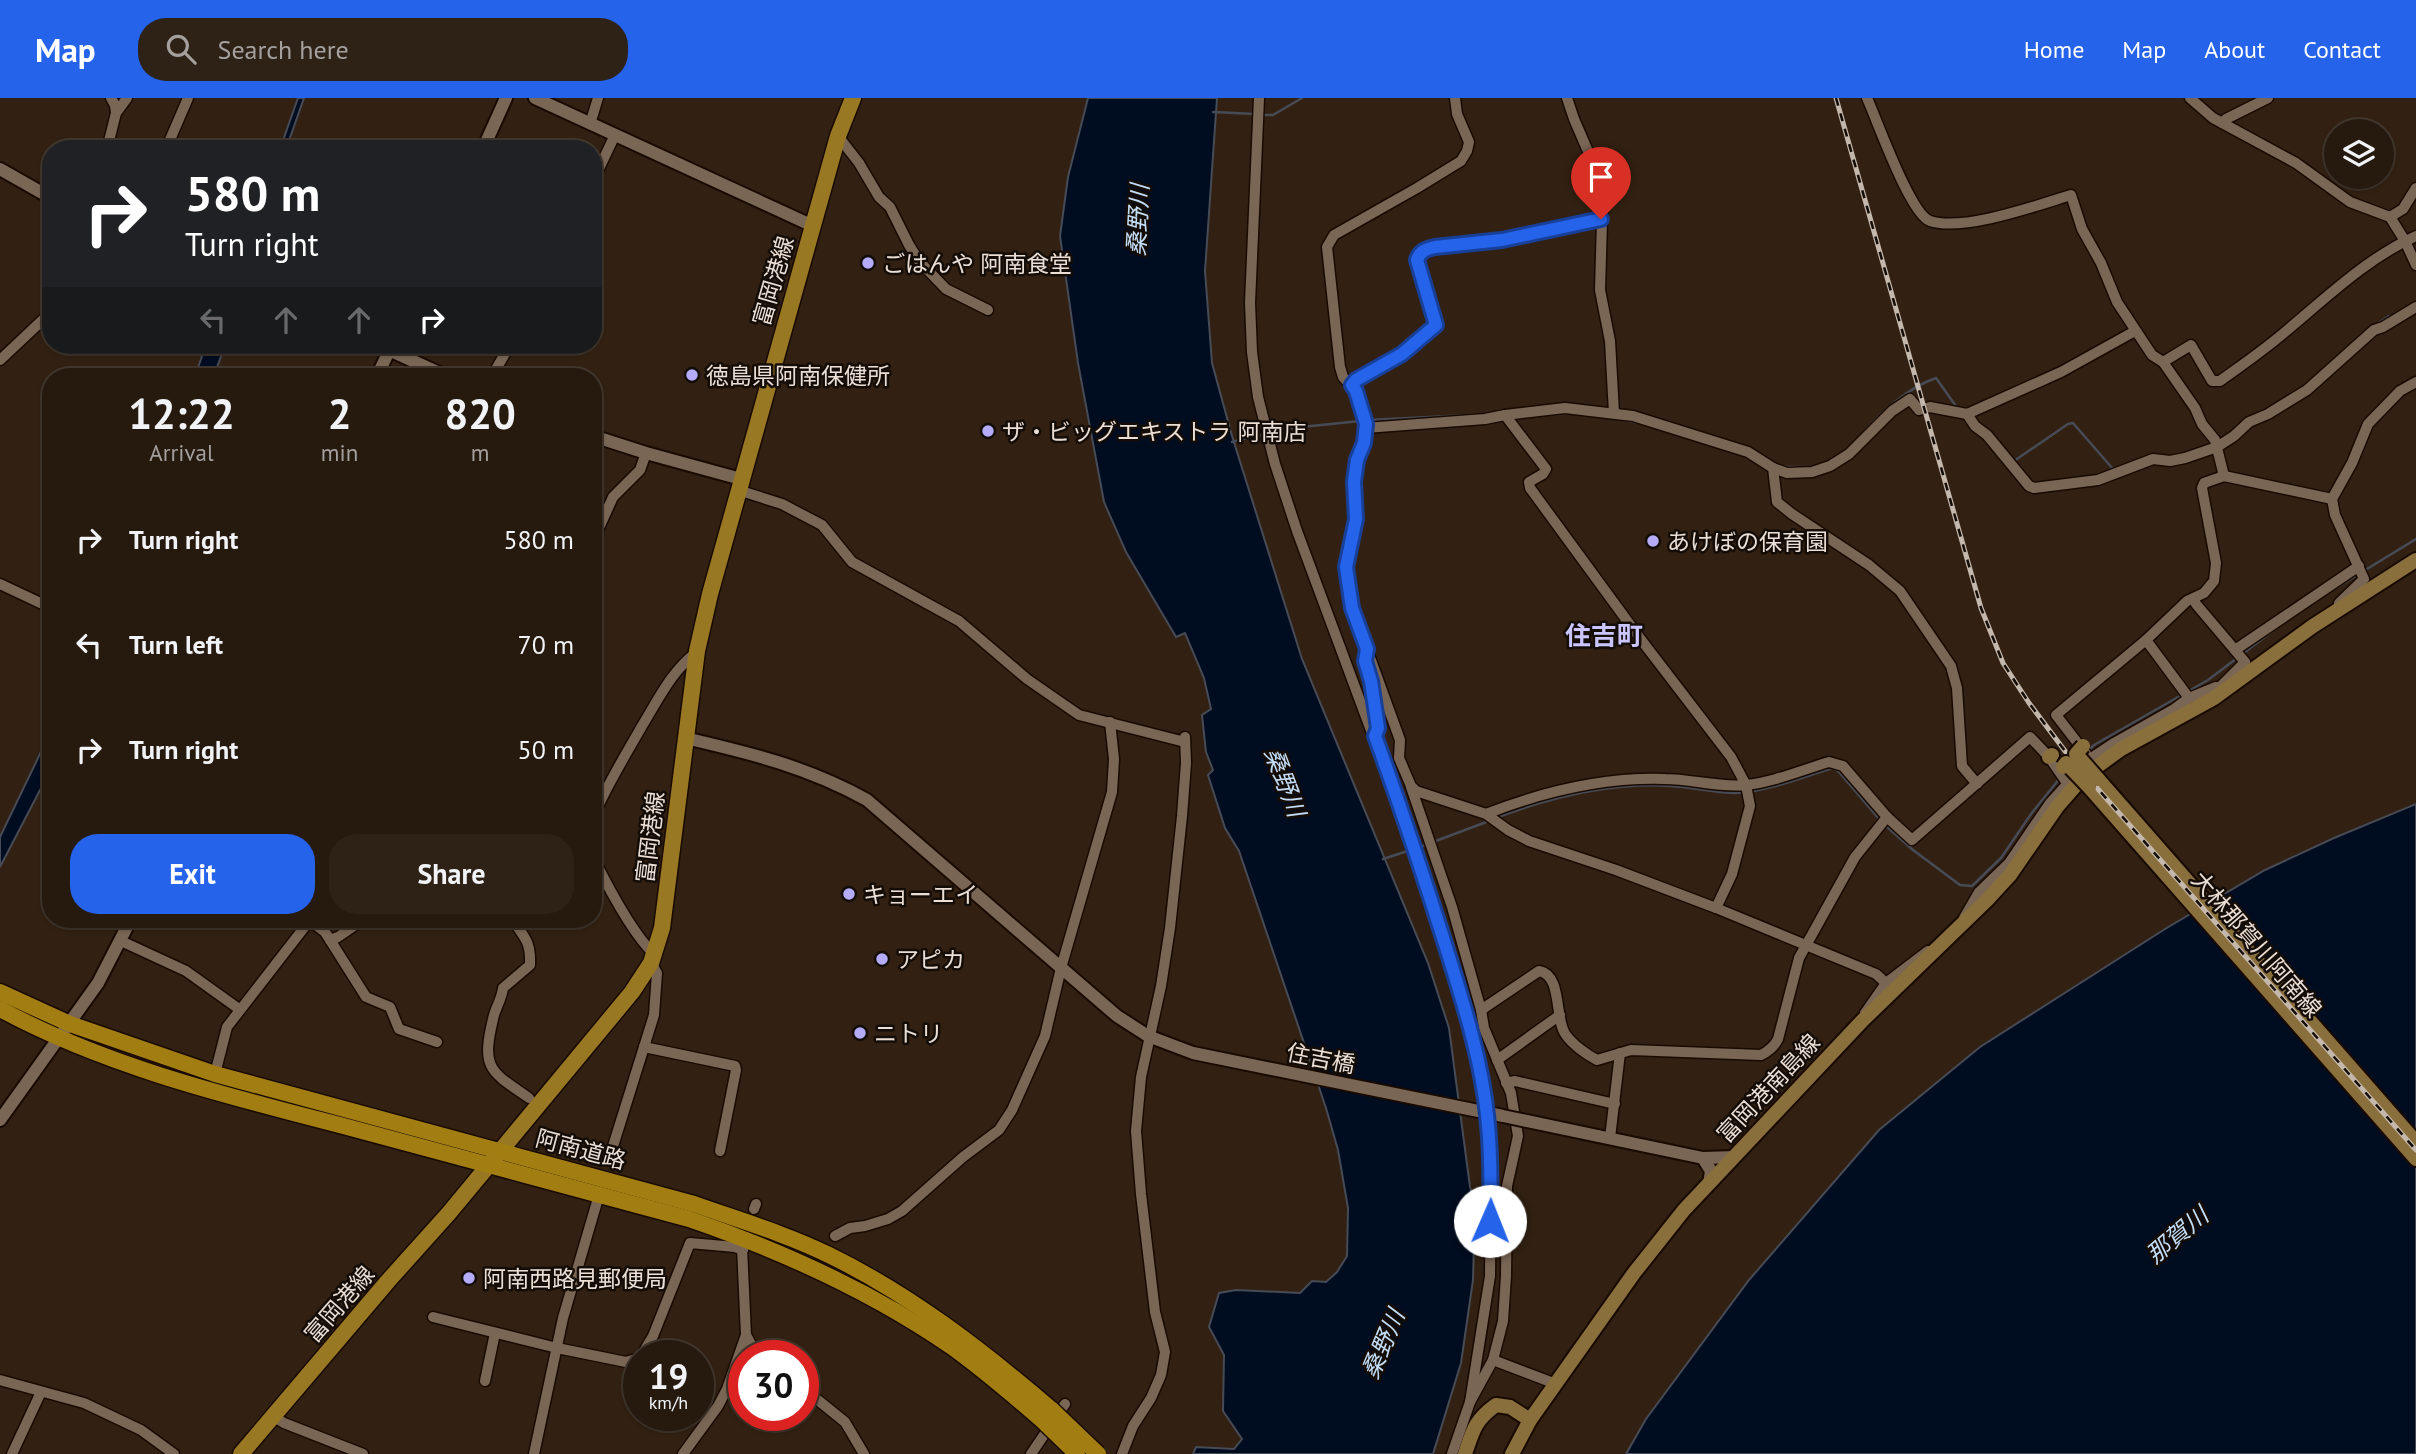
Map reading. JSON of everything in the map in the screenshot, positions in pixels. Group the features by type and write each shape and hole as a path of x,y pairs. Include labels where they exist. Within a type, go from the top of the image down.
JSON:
{"highway":[{"name":"阿南道路","path":"0,992 65,1030 139,1068 218,1093 689,1219 758,1243 860,1292 950,1346 991,1376 1053,1411 1077,1454"},
{"name":"阿南道路","path":"0,1009 215,1074 694,1204 828,1255 960,1334 1053,1411 1098,1454"}],"main road":[{"name":"富岡港線","path":"241,1454 501,1151 632,992 653,959 662,928 697,651 739,484 838,136 853,98"},
{"path":"2102,793 2121,749 2223,689 2416,560"},
{"name":"大林那賀川阿南線","path":"2084,750 2076,754 2102,793 2416,1159"},
{"name":"大林那賀川阿南線","path":"2064,775 2067,763 2102,793 2416,1142"},
{"name":"富岡港南島線","path":"1512,1454 1530,1420 1634,1273 1684,1210 1863,1020 2010,875 2057,807 2102,793"},
{"path":"1465,1454 1475,1424 1496,1405 1510,1407 1530,1420"}],"street":[{"path":"109,140 116,113 111,98"},
{"path":"116,113 127,98"},
{"path":"170,140 188,98"},
{"path":"487,140 506,98"},
{"path":"535,98 813,226"},
{"path":"590,124 598,98"},
{"path":"1259,98 1250,303 1252,352 1258,397 1275,464 1297,531 1338,645 1375,736 1418,859 1457,983 1475,1052 1491,1166 1490,1276 1470,1402"},
{"path":"1451,1454 1470,1402 1493,1360 1503,1321 1507,1186 1518,1136 1511,1093 1484,1028 1434,853 1399,758 1400,740 1352,608 1346,567 1356,519 1356,471 1364,443 1365,423 1352,385 1343,377 1340,368 1327,247 1334,235 1461,161 1469,142 1457,114 1455,98"},
{"path":"1567,98 1603,186 1600,290 1610,341 1614,413"},
{"path":"1867,98 1908,194 1920,214 1929,221 1979,221 2071,195 2082,229 2101,263 2117,302 2152,355 2163,362 2215,440 2224,477"},
{"path":"2190,98 2213,118 2296,163 2350,202 2390,216 2416,265"},
{"path":"2222,123 2268,98"},
{"path":"602,162 615,135"},
{"path":"838,136 859,163 879,197 890,207 919,261 946,289 988,310"},
{"path":"0,169 42,193"},
{"path":"2390,216 2403,209 2416,188"},
{"path":"1352,385 1356,380 1402,354 1436,325 1417,260 1424,250 1502,240 1601,219"},
{"path":"2163,362 2191,345 2212,381 2220,381 2282,335 2347,280 2416,236"},
{"path":"1967,414 2022,480 2034,488 2098,480 2146,461 2185,458 2217,447 2249,422 2307,390 2374,330 2416,307"},
{"path":"0,359 42,320"},
{"path":"1365,423 1485,419 1565,408 1614,413 1633,416 1738,448 1787,473 1812,472 1830,466 1849,454 1892,411 1910,399 1919,410 1930,407 1967,414 2061,372 2135,331"},
{"path":"402,354 430,368"},
{"path":"2339,609 2342,599 2364,579 2335,515 2332,499 2352,463 2368,424 2400,391 2416,382"},
{"path":"1505,415 1546,469 1544,474 1529,482 1530,488 1623,616 1731,757 1747,790 1751,806 1732,874 1716,908"},
{"path":"602,439 739,484 822,525 852,562 959,621 1027,679 1079,715 1185,740 1182,816 1170,928 1152,1038 1141,1077 1136,1131 1153,1300 1165,1352 1161,1375 1151,1398 1133,1426 1122,1454"},
{"path":"602,522 614,497 640,470 646,453"},
{"path":"1773,468 1777,502 1894,584 1951,666 1957,688 1962,766 1976,784"},
{"path":"2084,750 2056,715 2146,640 2187,601 2204,593 2214,581 2217,574 2202,488 2204,483 2224,477 2332,499"},
{"path":"2239,654 2359,566"},
{"path":"0,584 42,604"},
{"path":"1960,924 1979,892 2008,863 2050,803 2064,775 2084,750 2114,743 2174,709 2186,693 2223,689 2245,662 2196,604 2194,598"},
{"path":"2146,640 2186,693"},
{"path":"1367,649 1365,661 1378,728 1375,736"},
{"path":"602,799 668,682 697,651"},
{"path":"835,1236 850,1228 865,1226 902,1211 963,1157 999,1130 1012,1110 1045,1036 1061,968 1112,792 1114,759 1110,722"},
{"path":"1491,818 1536,796 1608,782 1668,779 1747,790 1836,762 1843,766 1884,820 1912,839 2030,737 2050,756 2064,775"},
{"name":"住吉橋","path":"685,738 775,759 825,778 867,800 1117,1016 1152,1038 1194,1053 1703,1158 1735,1157"},
{"path":"1411,786 1427,796 1491,818 1530,841 1716,908 1876,974 1886,983"},
{"path":"1481,1010 1539,971 1546,972 1550,976 1564,1034 1597,1060 1632,1050 1760,1055 1767,1052 1778,1038 1806,945 1855,858 1884,820"},
{"path":"602,875 646,944 657,973 654,1015 609,1159"},
{"path":"0,1120 98,983 127,928"},
{"path":"215,1074 227,1027 303,928"},
{"path":"320,928 325,932 366,997 390,1007 399,1029 437,1042"},
{"path":"330,940 351,928"},
{"path":"520,928 531,949 530,965 503,988 493,1017 487,1059 495,1075 529,1098"},
{"path":"121,941 186,971 239,1009"},
{"path":"1863,1020 1886,983 1916,958 1939,945"},
{"path":"1497,1060 1560,1015"},
{"path":"644,1047 734,1066 736,1070 720,1151"},
{"path":"1604,1137 1615,1104 1620,1053"},
{"path":"1506,1083 1515,1081 1615,1104"},
{"path":"1703,1158 1711,1171 1709,1184"},
{"path":"534,1454 575,1275 599,1195"},
{"path":"651,1340 690,1243 743,1249 746,1335 727,1389 683,1454"},
{"path":"433,1317 623,1361"},
{"path":"485,1381 495,1333"},
{"path":"746,1335 749,1340"},
{"path":"1493,1360 1556,1384"},
{"path":"0,1380 84,1403 141,1430 174,1454"},
{"path":"12,1454 41,1392"},
{"path":"819,1401 845,1422 864,1454"},
{"path":"1031,1454 1053,1411"},
{"path":"273,1416 284,1423 363,1454"}],"water":[{"path":"298,98 304,98 289,140 283,140"},
{"name":"桑野川","path":"1088,98 1217,98 1205,271 1212,363 1232,436 1302,659 1428,963 1449,1028 1470,1187 1475,1204 1473,1280 1461,1363 1433,1454 1193,1454 1196,1447 1234,1449 1242,1439 1223,1411 1224,1355 1209,1327 1219,1293 1236,1290 1300,1293 1312,1281 1326,1282 1337,1272 1347,1256 1348,1208 1338,1150 1326,1108 1239,851 1225,828 1208,775 1213,770 1206,752 1202,715 1211,709 1204,678 1185,633 1176,637 1126,552 1104,502 1078,363 1060,236 1068,177"},
{"path":"203,354 222,354 217,368 198,368"},
{"path":"42,750 42,786 0,867 0,837"},
{"name":"那賀川","path":"2416,804 2416,1454 1626,1454 1646,1419 1749,1280 1879,1130 1980,1047 2165,929 2265,870"}],"waterway":[{"path":"1262,115 1273,115 1302,98"},
{"path":"1213,112 1255,114"},
{"path":"2374,326 2389,316"},
{"path":"1863,433 1896,401 1936,378 1958,409"},
{"path":"2248,417 2261,412"},
{"path":"1547,415 1572,413"},
{"path":"1269,432 1370,420 1489,414"},
{"path":"1512,419 1537,416"},
{"path":"1623,420 1644,424"},
{"path":"2014,461 2073,423 2115,469"},
{"path":"1232,442 1263,434"},
{"path":"1784,467 1812,467"},
{"path":"2326,594 2416,539"},
{"path":"2088,751 2094,745 2208,680 2278,627"},
{"path":"1498,817 1583,792 1649,785 1727,793 1746,792 1833,768 1880,820"},
{"path":"1885,825 1960,885 1972,886 2001,858 2060,778"},
{"path":"1433,842 1489,821"},
{"path":"1383,859 1426,845"}],"railway":[{"path":"1836,98 1981,608 2003,663 2068,755 2416,1150"}],"place":[{"name":"ごはんや 阿南食堂","path":"868,263"},
{"name":"徳島県阿南保健所","path":"692,375"},
{"name":"ザ・ビッグエキストラ 阿南店","path":"988,431"},
{"name":"あけぼの保育園","path":"1653,541"},
{"name":"キョーエイ","path":"849,894"},
{"name":"アピカ","path":"882,959"},
{"name":"ニトリ","path":"860,1033"},
{"name":"阿南西路見郵便局","path":"469,1278"}],"district":[{"name":"住吉町","path":"1604,635"}],"route":[{"path":"1490,1221 1491,1166 1487,1112 1475,1052 1457,983 1375,736 1378,728 1365,661 1367,649 1352,608 1346,567 1356,519 1354,482 1357,460 1364,443 1366,424 1352,385 1356,380 1402,354 1436,325 1417,260 1424,250 1502,240 1601,219"}]}
